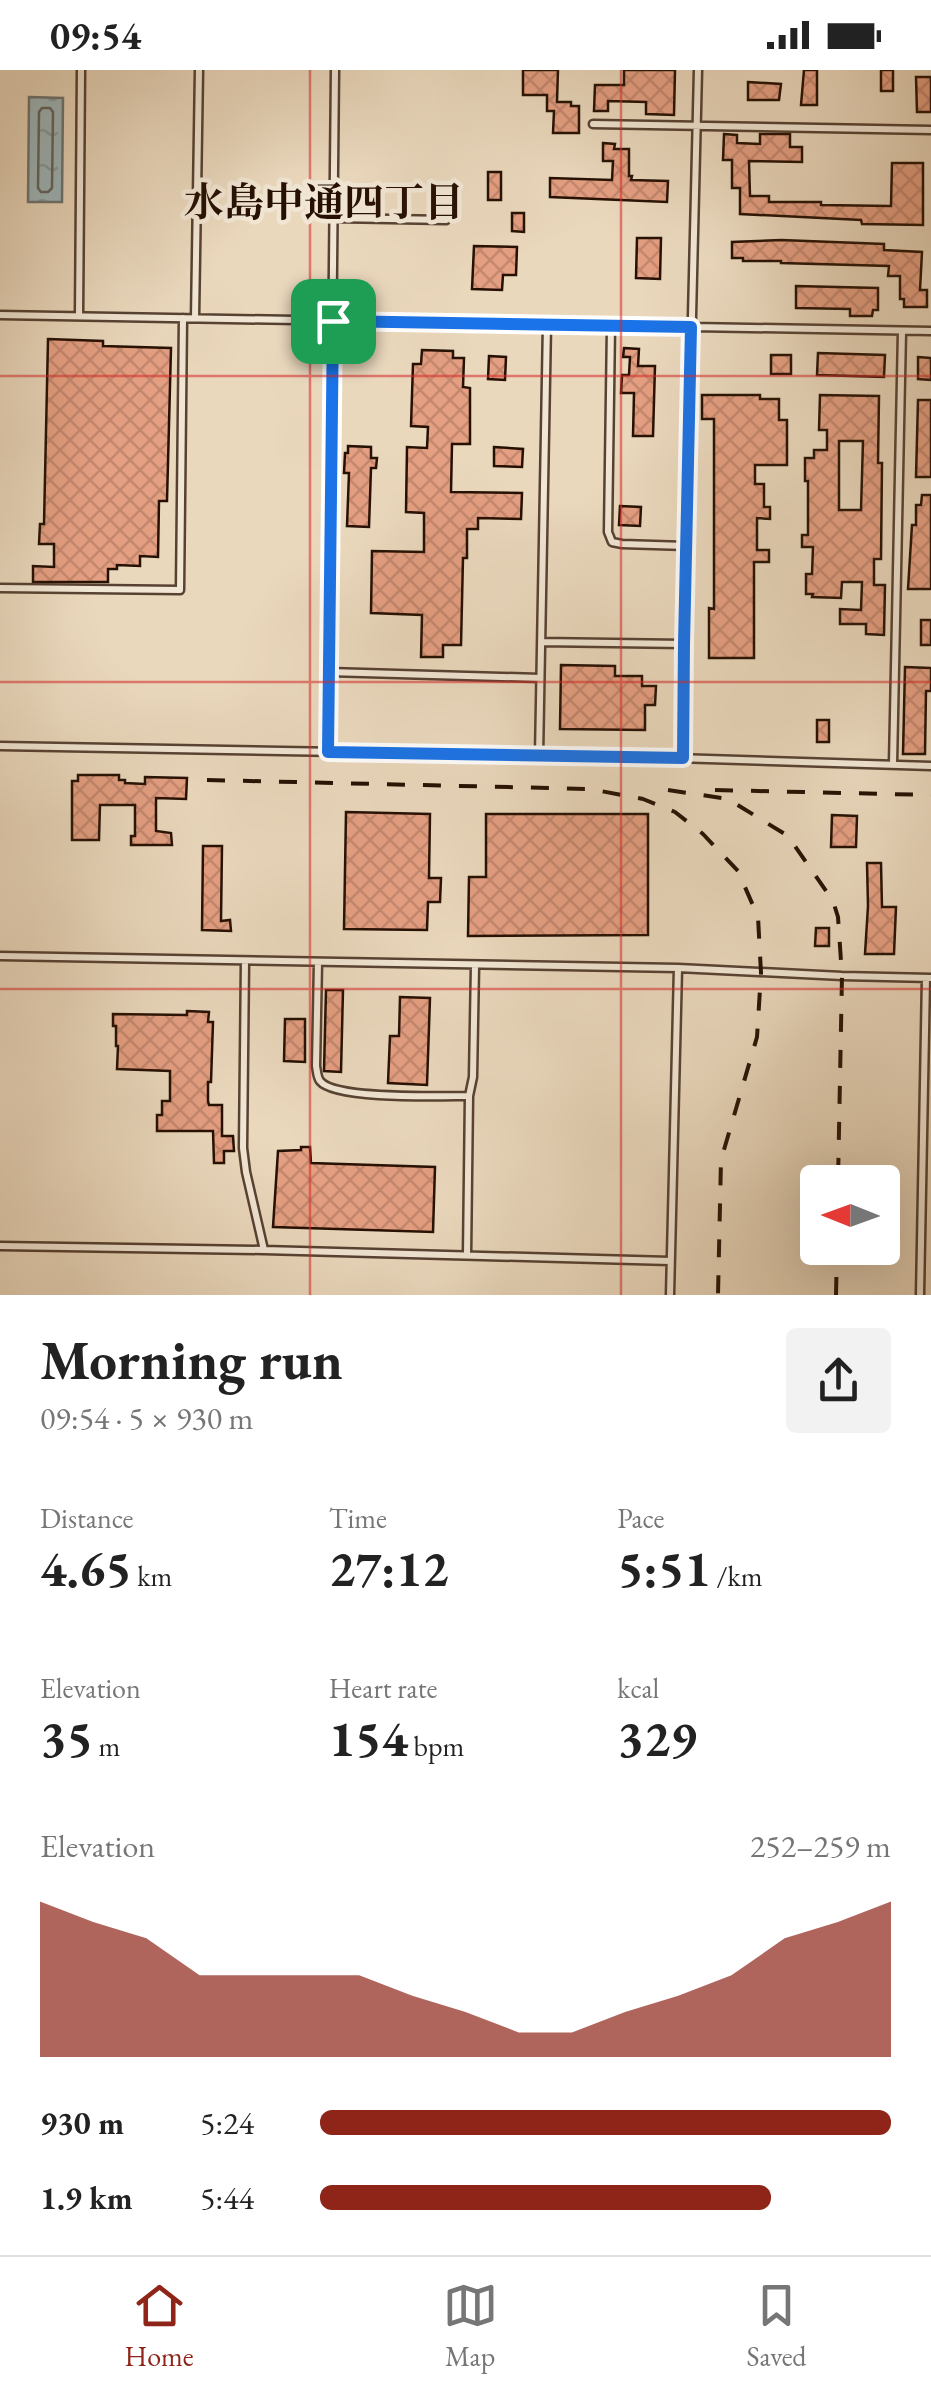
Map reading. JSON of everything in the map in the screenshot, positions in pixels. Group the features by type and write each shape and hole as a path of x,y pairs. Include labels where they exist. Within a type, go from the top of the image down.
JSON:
{"lane":[{"path":"79,316 81,70"},
{"path":"195,318 199,70"},
{"path":"328,752 336,70"},
{"path":"683,758 698,70"},
{"path":"593,124 931,130"},
{"path":"334,218 446,220"},
{"path":"0,315 931,332"},
{"path":"0,588 180,590 183,318"},
{"path":"539,756 547,324"},
{"path":"611,326 608,532 612,542 622,544 686,546"},
{"path":"893,764 902,331"},
{"path":"541,642 684,644"},
{"path":"328,672 540,678"},
{"path":"0,746 931,766"},
{"path":"0,956 678,968 929,978 920,1295"},
{"path":"245,961 243,1148 264,1250"},
{"path":"318,962 316,1066 318,1079 325,1086 360,1094 469,1096"},
{"path":"467,1256 474,966"},
{"path":"670,1295 678,968"},
{"path":"0,1246 670,1261"}],"water":[{"path":"29,97 63,98 62,202 28,202"}],"building":[{"path":"523,70 558,70 557,102 579,106 579,133 553,133 554,111 547,111 547,95 523,95"},
{"path":"624,70 675,70 674,115 646,114 646,102 608,101 608,111 594,111 595,85 624,85"},
{"path":"804,70 817,70 817,105 801,105"},
{"path":"881,70 893,70 893,91 881,91"},
{"path":"916,77 931,77 931,112 917,112"},
{"path":"748,82 781,84 779,100 748,100"},
{"path":"724,134 737,135 737,143 760,144 760,134 790,134 790,147 802,147 802,162 749,161 750,196 769,196 769,202 891,206 892,163 923,163 923,225 740,214 740,188 732,188 732,160 723,160"},
{"path":"603,143 615,144 614,149 629,149 631,180 668,181 667,202 550,197 550,178 612,180 613,161 603,161"},
{"path":"488,172 501,172 501,200 488,200"},
{"path":"512,213 524,213 524,232 512,231"},
{"path":"637,238 661,238 660,279 636,278"},
{"path":"732,242 884,244 884,250 922,252 920,290 927,290 927,307 904,307 900,276 888,276 889,266 732,258"},
{"path":"474,246 517,247 516,275 503,275 502,290 472,289"},
{"path":"796,286 878,288 878,310 873,310 872,316 850,316 850,309 796,308"},
{"path":"48,339 171,348 167,501 159,501 158,557 140,556 140,566 117,565 117,569 108,569 108,582 33,582 33,566 54,567 54,544 39,544 40,524 44,524"},
{"path":"624,348 639,349 638,366 655,366 653,436 633,436 634,393 621,393 622,375 629,375 630,357 623,357"},
{"path":"422,350 453,351 453,358 464,358 463,387 470,388 470,444 452,444 451,492 522,493 521,519 478,518 478,529 467,529 461,645 443,645 443,657 421,657 422,615 371,613 372,551 424,552 424,513 406,512 407,447 427,448 428,427 411,426 413,364 421,364"},
{"path":"818,353 885,355 884,377 817,375"},
{"path":"771,355 791,355 791,374 771,374"},
{"path":"489,356 506,357 505,380 488,379"},
{"path":"918,357 931,358 931,380 918,379"},
{"path":"702,395 760,395 760,399 779,399 779,420 787,420 787,465 755,465 755,484 764,484 764,507 770,507 770,519 757,518 757,550 769,550 769,562 754,562 754,658 709,658 709,608 714,609 714,419 702,419"},
{"path":"820,395 879,396 881,559 874,559 874,585 885,585 884,635 866,634 866,624 840,624 840,609 861,610 862,582 842,582 841,598 806,594 813,547 802,547 802,535 808,535 805,458 814,458 814,450 827,450 827,430 819,430","holes":["839,441 863,441 861,510 839,510"]},
{"path":"918,400 931,400 931,477 916,477"},
{"path":"348,446 371,447 371,458 377,458 376,468 371,468 369,527 347,526 349,473 344,473"},
{"path":"494,447 523,449 522,467 494,466"},
{"path":"922,495 931,495 931,589 908,589 912,525 916,525 916,505 921,505"},
{"path":"620,506 641,507 640,526 619,525"},
{"path":"921,620 931,620 931,645 921,645"},
{"path":"561,665 615,666 615,676 642,676 642,686 656,686 655,705 645,705 645,730 560,729"},
{"path":"905,667 931,668 931,691 926,691 925,754 903,754"},
{"path":"817,720 829,720 829,742 817,742"},
{"path":"78,775 119,775 125,783 145,784 145,777 187,778 186,799 156,798 156,831 171,833 172,845 131,845 131,836 135,836 135,805 100,805 99,840 72,840 72,781 78,781"},
{"path":"346,812 430,814 429,878 441,878 440,902 428,902 427,930 344,929"},
{"path":"486,814 648,814 648,935 468,936 469,877 486,877"},
{"path":"832,815 857,816 856,847 831,847"},
{"path":"203,846 222,846 221,921 230,920 231,931 202,930"},
{"path":"867,863 881,863 882,907 896,907 894,954 865,954"},
{"path":"816,928 829,928 829,946 815,946"},
{"path":"326,990 343,990 341,1072 324,1071"},
{"path":"400,997 430,998 427,1085 388,1083 390,1036 399,1036"},
{"path":"187,1011 209,1012 208,1022 213,1022 208,1101 209,1105 222,1105 222,1136 233,1136 234,1151 224,1151 224,1163 214,1163 213,1131 157,1131 162,1101 170,1101 170,1071 117,1069 113,1014 187,1015"},
{"path":"285,1019 305,1019 305,1062 284,1061"},
{"path":"310,1147 311,1163 435,1167 433,1232 273,1227 278,1151"}],"railway":[{"path":"207,780 590,789 643,799 675,812 703,834 738,871 758,917 761,973 757,1037 721,1160 718,1295"},
{"path":"668,790 728,799 788,836 833,901 838,917 842,976 838,1165"},
{"path":"715,790 931,795"},
{"path":"836,1295 837,1265"}],"district":[{"name":"水島中通四丁目","path":"324,202"}],"route":[{"path":"333,321 691,327 683,758 328,752 333,321"}]}
